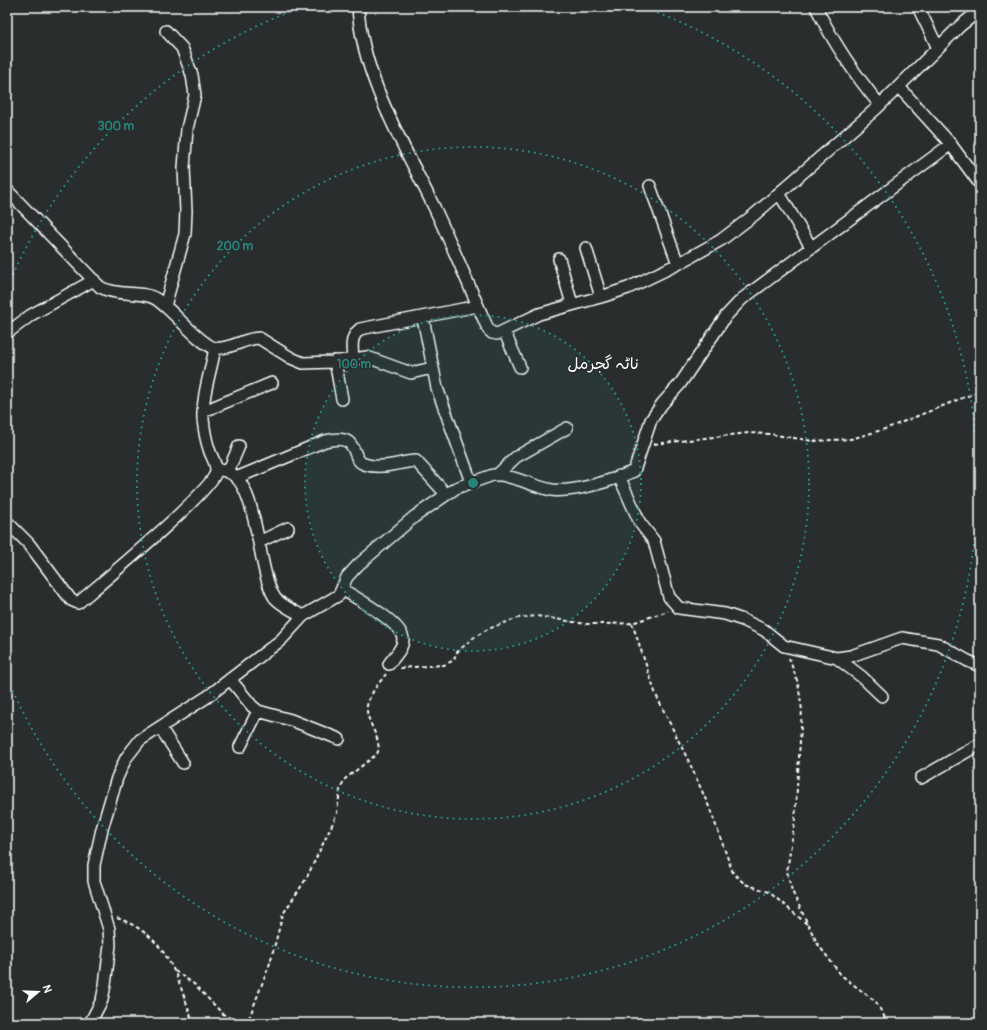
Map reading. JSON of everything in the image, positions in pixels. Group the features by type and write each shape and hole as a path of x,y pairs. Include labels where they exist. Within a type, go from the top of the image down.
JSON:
{"street":[{"path":"358,7 359,19 376,85 402,144 453,246 488,329 492,333 504,331 539,314 628,288 678,264 722,240 754,215 880,105 960,26 980,10"},
{"path":"816,7 824,24 859,79 880,105"},
{"path":"918,7 938,48"},
{"path":"165,306 184,234 186,211 184,168 187,129 195,95 192,75 182,48 166,31"},
{"path":"899,87 951,144 980,184"},
{"path":"90,1023 102,1000 108,967 109,929 94,881 94,865 102,829 117,778 126,758 140,740 207,697 281,640 303,616 339,595 347,578 373,551 446,494 471,482 497,475 518,478 552,490 575,488 634,471 651,420 683,379 726,316 742,299 951,144"},
{"path":"650,186 678,264"},
{"path":"7,190 94,280 109,292 155,298 206,344 215,348 259,338 291,358 303,363 367,357 411,373 432,368"},
{"path":"779,193 812,247"},
{"path":"586,248 601,297"},
{"path":"559,259 572,304"},
{"path":"7,333 31,315 94,280"},
{"path":"353,358 352,341 355,333 360,329 424,318 478,306"},
{"path":"424,318 428,332 432,368 443,409 471,482"},
{"path":"504,331 520,367"},
{"path":"7,522 29,544 71,600 78,603 170,522 209,485 216,470 206,438 204,394 215,348"},
{"path":"335,361 342,399"},
{"path":"204,411 272,383"},
{"path":"497,475 516,457 567,428"},
{"path":"216,470 232,475 325,441 340,438 348,441 356,450 358,460 363,464 377,466 416,461 446,494"},
{"path":"239,446 232,475 248,499 268,580 276,598 287,608 303,616"},
{"path":"619,476 640,523 654,541 669,597 679,608 712,611 744,620 764,630 784,646 838,658 851,656 902,638 938,644 979,669"},
{"path":"259,542 288,528"},
{"path":"342,589 392,622 402,634 403,641 389,664"},
{"path":"838,658 862,677 882,696"},
{"path":"230,679 252,706 258,711 291,720 339,739"},
{"path":"240,747 258,711"},
{"path":"160,727 183,763"},
{"path":"921,778 980,744"}],"path":[{"path":"643,446 748,433 770,434 813,441 851,439 885,429 980,391"},
{"path":"244,1023 248,1021 270,963 283,914 306,879 331,827 337,813 340,790 345,779 379,751 367,707 375,688 386,673 389,664 403,669 450,663 454,660 456,654 473,638 488,629 518,618 537,616 586,624 632,623 679,608"},
{"path":"632,623 656,695 708,803 733,873 745,884 769,892 809,926"},
{"path":"784,646 798,682 802,710 795,818 787,871 792,891 817,943 841,975 876,1002 888,1023"},
{"path":"104,916 132,924 145,931 165,955 174,970 193,1023"},
{"path":"174,970 194,984 219,1009 238,1023"}],"district":[{"name":"ناٹہ گجرمل","path":"603,364"}]}
